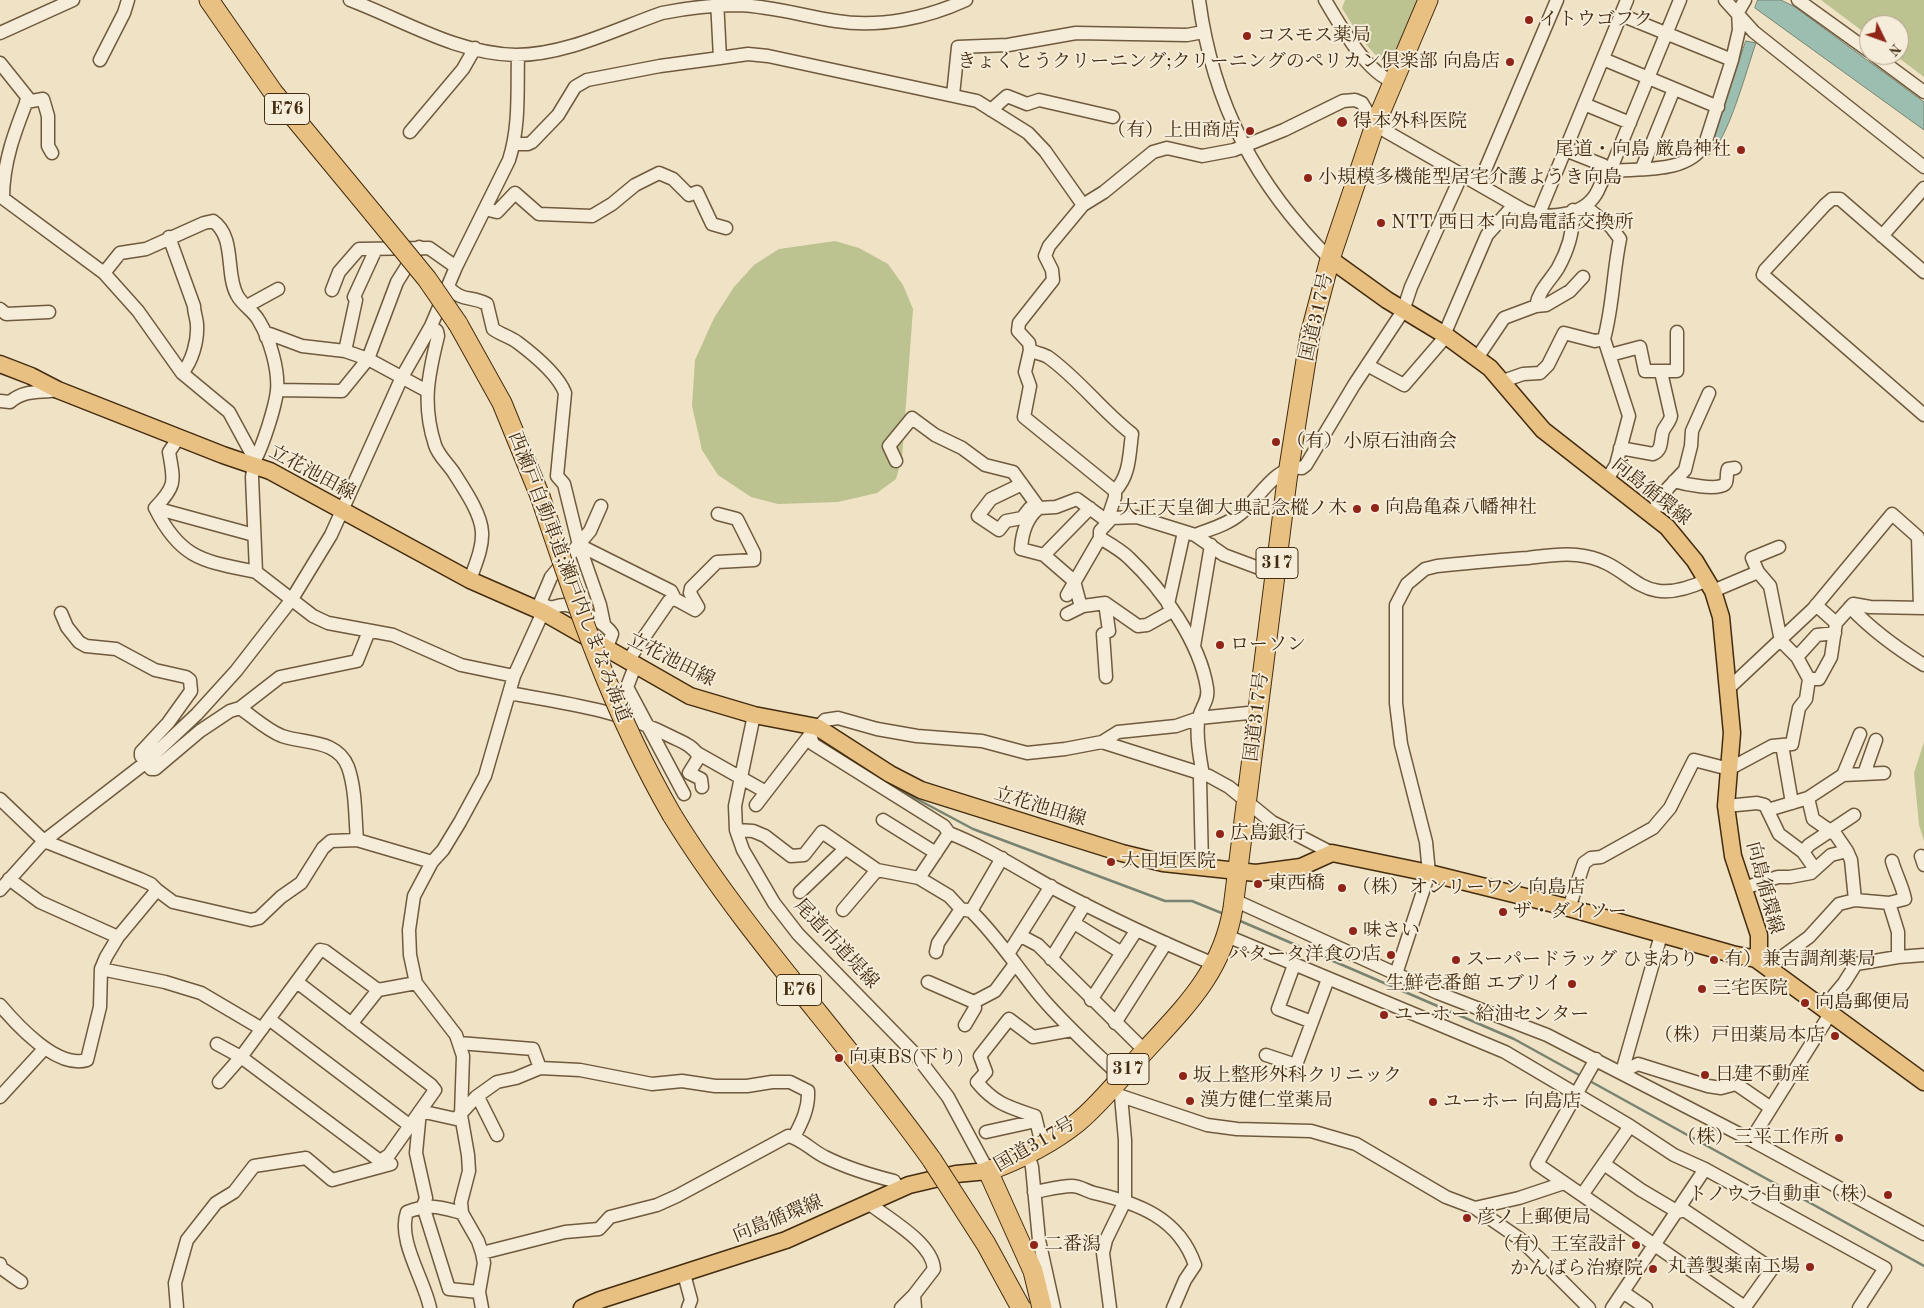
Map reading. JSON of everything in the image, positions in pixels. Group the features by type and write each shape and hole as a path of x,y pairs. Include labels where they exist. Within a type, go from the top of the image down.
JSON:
{"highway":[{"name":"西瀬戸自動車道;瀬戸内しまなみ海道","path":"209,0 273,92 427,279 458,324 502,403 540,496 580,619 602,674 637,751 672,815 736,910 884,1094 932,1160 986,1244 1021,1308"},
{"name":"国道317号","path":"1042,1308 1033,1270 988,1171 1035,1149 1077,1122 1118,1087 1145,1051 1196,996 1214,964 1228,932 1234,904 1275,574 1310,335 1330,259 1375,125 1428,0"}],"main road":[{"name":"向島循環線","path":"1330,259 1403,311 1445,334 1477,358 1503,381 1543,430 1680,540 1710,586 1721,617 1729,688 1732,733 1726,806 1733,856 1759,935 1762,963"},
{"name":"立花池田線","path":"0,364 31,376 58,390 223,455 254,462 470,580 540,608 606,650 690,696 813,731 921,790 1122,853 1162,863 1202,865 1238,870"},
{"name":"向島循環線","path":"1332,853 1429,873 1569,908 1762,963 1924,1082"},
{"path":"1238,870 1256,873 1283,871 1300,867 1332,853"},
{"name":"向島循環線","path":"582,1308 602,1304 786,1240 898,1189 956,1174 988,1171"}],"street":[{"path":"0,33 73,0"},
{"path":"100,60 124,13 128,0"},
{"path":"350,0 424,32 475,48 518,55 554,50 662,13 717,3 767,8 838,22 877,22 906,19 934,13 966,0"},
{"path":"1199,0 1203,32 1217,85 1229,114 1264,180 1286,212 1330,259"},
{"path":"1325,0 1350,42 1377,72 1393,81"},
{"path":"1479,184 1557,0"},
{"path":"1538,216 1627,0"},
{"path":"1610,171 1680,0"},
{"path":"1725,0 1738,12 1754,32 1924,167"},
{"path":"1107,522 1116,497 1115,491 1024,418 1030,386 1025,372 1030,350 1029,343 1018,331 1019,323 1052,280 1052,270 1045,256 1050,246 1083,205 1104,192 1153,152 1167,148 1202,156 1246,147 1343,101 1355,100 1362,103 1375,125 1514,205 1538,216 1549,217 1586,207 1596,195 1605,174 1610,171 1679,165 1700,152 1718,107 1732,60 1739,30 1738,12 1745,0"},
{"path":"1804,2 1859,43"},
{"path":"717,3 720,58"},
{"path":"1620,15 1732,60"},
{"path":"953,95 958,48 1008,45 1076,33 1187,35 1203,32"},
{"path":"410,132 463,69 475,48"},
{"path":"514,144 528,144 532,142 558,115 575,87 587,80 660,66 748,54 768,56 977,101 1028,133 1045,151 1083,205"},
{"path":"0,890 44,841 145,763 197,714 236,671 292,599 331,535 402,377 431,326 456,267 514,144 518,55"},
{"path":"1602,59 1718,107"},
{"path":"0,63 28,98 11,141 5,164 2,197 104,273 138,311 182,373 229,412 254,462"},
{"path":"1888,65 1924,92"},
{"path":"1642,168 1674,89"},
{"path":"992,110 1006,96 1027,104 1039,100 1113,117"},
{"path":"26,102 43,99 48,116 48,146 52,153"},
{"path":"1584,104 1630,123"},
{"path":"1565,150 1603,165 1610,171"},
{"path":"485,209 497,212 515,192 539,214 582,218 592,216 612,204 635,185 659,173 673,179 689,195 697,192 712,224 726,228"},
{"path":"1189,534 1226,524 1240,514 1279,475 1290,467 1302,468 1306,464 1366,365 1403,311 1411,288 1462,174"},
{"path":"1882,236 1924,188"},
{"path":"1924,272 1840,199 1832,199 1765,270 1763,275 1924,415"},
{"path":"1366,365 1404,385 1441,342 1487,235 1514,205"},
{"path":"1586,207 1611,227 1620,239 1614,267 1608,322 1604,340 1629,416 1616,465 1606,481"},
{"path":"1536,306 1538,294 1557,269 1566,249 1574,225 1573,210"},
{"path":"104,273 120,253 146,249 169,237 213,221 219,225 225,237 237,295 258,318 266,338 274,365 277,390 254,462 252,477 256,572"},
{"path":"169,237 194,306 194,318 197,323 191,363 182,373"},
{"path":"277,390 342,390 368,359 397,282 419,247"},
{"path":"332,290 339,272 359,249 429,248 456,267"},
{"path":"345,351 356,300 354,297 376,249"},
{"path":"1477,358 1504,318 1536,306 1546,305 1570,291 1583,277"},
{"path":"448,287 461,298 473,298 487,304 493,329 516,341 552,374 566,393 557,476 566,494 579,545 600,605 604,624"},
{"path":"247,306 278,290"},
{"path":"0,309 6,314 49,312"},
{"path":"431,326 437,331 438,336 428,376 428,417 436,447 455,475 477,514 482,532 479,552 470,580"},
{"path":"1610,355 1640,347 1645,371 1677,371 1677,332"},
{"path":"1503,381 1523,374 1540,373 1548,365 1564,333 1598,342 1604,340"},
{"path":"266,338 270,334 302,346 345,351 368,359 427,391"},
{"path":"1030,350 1046,356 1098,402 1111,418 1132,434 1128,471 1124,482 1115,491"},
{"path":"1620,448 1653,454 1661,447 1664,430 1671,416 1660,372"},
{"path":"0,401 10,402 19,394 28,392 58,390"},
{"path":"1651,515 1674,481 1685,470 1691,446 1692,432 1709,393"},
{"path":"896,461 889,446 912,418 935,435 962,448 985,465 1013,472 1037,505"},
{"path":"155,508 173,485 174,480 169,452 179,437"},
{"path":"1674,481 1708,487 1723,485 1726,482 1728,469 1735,468"},
{"path":"1022,484 991,499 978,516 999,530 1006,521 1022,518 1037,505 1056,507 1077,500 1107,522"},
{"path":"1037,505 1029,516 1022,538 1021,549 1044,555 1074,581 1081,607"},
{"path":"482,1308 479,1292 484,1262 478,1241 462,1214 461,1202 469,1171 461,1115 464,1074 460,1043 450,1026 416,983 410,955 409,930 414,896 432,862 460,822 485,776 514,676 551,578 590,531 601,506"},
{"path":"155,508 254,535"},
{"path":"155,508 164,524 189,552 204,561 256,572 313,616 328,623 393,635 461,665 514,676"},
{"path":"1044,555 1090,508"},
{"path":"579,545 671,591 675,599 694,610 698,607 690,593 691,588 712,566 717,562 754,560 756,557 737,518 718,514"},
{"path":"1729,688 1781,641 1816,605 1892,514 1918,537 1922,607 1870,607 1853,604 1835,628 1831,657 1819,679 1809,679"},
{"path":"1067,595 1100,538 1100,530 1112,518 1137,518 1189,534 1238,562 1275,574"},
{"path":"1067,614 1081,607 1105,603 1138,626 1147,625 1170,607 1189,534"},
{"path":"1100,538 1129,558 1170,607 1194,646 1207,688 1207,702 1199,718 1199,754 1203,775 1200,779 1202,865"},
{"path":"1194,646 1210,545"},
{"path":"1569,908 1584,863 1653,828 1670,808 1694,760 1729,769 1772,746 1792,744 1799,708 1806,699 1809,679 1797,657 1781,641 1770,586 1758,572 1752,558 1779,547"},
{"path":"1396,974 1429,873 1426,842 1401,744 1396,703 1396,605 1406,584 1425,569 1437,566 1566,555 1576,555 1597,560 1644,587 1660,593 1710,586 1758,572"},
{"path":"675,599 669,601 657,616 631,664 628,686 684,794"},
{"path":"1105,603 1108,631 1103,634 1106,677"},
{"path":"1816,605 1835,628"},
{"path":"540,608 569,606 604,624 612,634 606,650"},
{"path":"1850,607 1871,629 1886,636 1924,665"},
{"path":"61,613 74,636 86,646 116,649 155,670 186,677 190,680 191,690 168,723 141,752 145,763 155,769 200,731 230,711 240,708 280,677 357,661 369,631"},
{"path":"1797,657 1817,636 1835,628"},
{"path":"509,694 599,708 646,723 688,745 697,753 766,792"},
{"path":"240,708 274,732 284,736 321,743 339,753 348,766 352,784 357,840"},
{"path":"756,805 813,731 825,720 838,718 877,729 917,736 982,741 1027,753 1065,749 1102,742 1118,732 1176,726 1199,718 1258,712"},
{"name":"尾道市道堤線","path":"754,715 739,777 735,806 736,830 743,850 774,903 822,962 883,1020 915,1054 948,1097 988,1171"},
{"path":"813,731 813,744 944,826 950,833 976,844 1050,886 1136,931 1214,964"},
{"path":"1843,775 1860,734"},
{"path":"1864,774 1876,740"},
{"path":"1102,742 1203,775 1229,787 1272,822 1332,853"},
{"path":"1782,745 1792,803"},
{"path":"697,753 699,757 689,773 701,779 702,787"},
{"path":"1768,810 1808,798 1843,775 1884,773"},
{"path":"1808,798 1813,819 1830,831 1847,851 1851,860 1855,900"},
{"path":"0,799 44,841 151,884 173,902 251,920 259,918 281,897 301,883 322,848 331,841 357,840 432,862"},
{"path":"1726,806 1757,803 1765,805 1779,834 1803,852 1815,869"},
{"path":"1803,852 1809,845 1854,815"},
{"path":"883,820 936,853"},
{"path":"736,830 745,830 759,834 791,856 804,855 822,832 877,870 919,878 949,896 984,924 1118,1087 1207,1125 1237,1129 1311,1131 1348,1141 1392,1164 1446,1197 1475,1208 1520,1239 1589,1308"},
{"path":"919,878 950,833"},
{"path":"800,892 845,849"},
{"path":"1744,888 1778,877 1811,873 1831,856 1847,851"},
{"path":"936,952 938,943 966,910 1002,858"},
{"path":"1762,963 1809,937 1839,904 1855,900 1889,903 1905,899 1902,882 1898,878 1892,861"},
{"path":"843,910 877,870"},
{"path":"9,879 40,902 118,937"},
{"path":"974,1002 995,991 1012,959 1021,936 1050,886"},
{"path":"0,1005 44,1049 68,1059 81,1062 87,1060 100,1007 101,969 118,937 157,890"},
{"path":"1889,903 1898,932 1898,957"},
{"path":"1052,959 1085,904"},
{"path":"1234,904 1438,993 1546,1035 1594,1063 1622,1072 1924,1234"},
{"path":"1074,923 1122,953"},
{"path":"1092,1000 1136,931"},
{"path":"1228,932 1294,965 1505,1052 1674,1154 1705,1169 1885,1268 1859,1308"},
{"path":"1622,1072 1661,934"},
{"path":"1021,936 1038,945 1145,1051"},
{"path":"1115,1023 1166,943"},
{"path":"220,1082 298,982 320,950 325,950 378,990"},
{"path":"1751,1140 1856,964 1924,955"},
{"path":"1294,965 1278,1009 1312,1022"},
{"path":"101,969 165,982 201,993 265,1024 409,1125"},
{"path":"1266,1055 1296,1065 1328,979"},
{"path":"217,1044 241,1057 380,1161 390,1155 435,1090 298,982"},
{"path":"928,982 974,1002"},
{"path":"351,1024 378,990 416,983"},
{"path":"964,1025 975,1008 974,1002"},
{"path":"1054,1308 1039,1240 1034,1192 1032,1167 1035,1149 1035,1116 998,1103 988,1096 977,1082 986,1072 980,1056 1010,1019 1033,1037 1072,1030"},
{"path":"460,1043 533,1048 540,1068"},
{"path":"0,1097 44,1049"},
{"path":"1594,1063 1537,1164 1654,1246 1746,1307 1772,1269 1684,1210 1678,1212 1641,1190 1604,1164"},
{"path":"1622,1072 1638,1064 1708,1086 1721,1088 1736,1084 1771,1108"},
{"path":"420,1111 456,1119 476,1097 497,1082 516,1078 540,1068 580,1070 652,1084 682,1081 716,1086 747,1086 772,1082 790,1082 808,1091 809,1101 804,1118 794,1137"},
{"path":"1110,1308 1104,1253 1106,1240 1125,1201 1126,1158 1118,1087"},
{"path":"476,1097 480,1101 497,1135"},
{"path":"420,1111 416,1153 426,1198 422,1206 449,1289 479,1292"},
{"path":"986,1132 1036,1121"},
{"path":"1582,1195 1630,1126"},
{"path":"482,1253 565,1232 599,1229 610,1216 657,1206 775,1141 788,1136 794,1137 817,1153 853,1170 894,1182 898,1189"},
{"path":"177,1308 175,1283 187,1240 216,1203 234,1192 254,1166 306,1158 332,1180 392,1163 390,1155"},
{"path":"1612,1308 1705,1169"},
{"path":"1475,1208 1519,1198 1564,1184"},
{"path":"1034,1192 1080,1186 1086,1191 1125,1201 1162,1218 1192,1256 1195,1265 1185,1280 1173,1308"},
{"path":"867,1202 905,1229 929,1251 934,1269 914,1295 900,1308"},
{"path":"430,1308 427,1294 404,1234 404,1222 407,1212 430,1205 462,1214"},
{"path":"0,1264 1,1268 21,1282"},
{"path":"684,1274 691,1300 688,1308"},
{"path":"1623,1292 1646,1308"},
{"path":"914,1295 915,1308"}],"green space":[{"path":"1345,0 1417,0 1390,64 1377,56 1357,31 1342,8"},
{"path":"1821,0 1924,0 1924,77 1908,65 1909,15 1859,15 1859,28"},
{"path":"835,241 859,248 888,264 903,285 913,309 902,458 896,479 877,493 838,502 778,504 751,497 718,475 702,450 692,406 695,360 714,318 734,287 754,265 779,249"},
{"path":"1924,742 1924,841 1919,825 1914,773"}],"shaded area":[{"path":"1758,0 1781,0 1795,7 1859,54 1859,65 1874,65 1924,102 1924,130 1755,8"},
{"path":"1746,41 1756,43 1730,120 1716,147 1709,155"}],"waterway":[{"path":"818,739 874,775"},
{"path":"887,783 973,829 1165,901 1192,901 1224,914"},
{"path":"1238,920 1514,1039 1581,1076"},
{"path":"1588,1080 1924,1266"}],"place":[{"name":"イトウゴフク","path":"1529,20"},
{"name":"コスモス薬局","path":"1247,36"},
{"name":"きょくとうクリーニング;クリーニングのペリカン倶楽部 向島店","path":"1510,62"},
{"name":"得本外科医院","path":"1342,122"},
{"name":"（有）上田商店","path":"1250,131"},
{"name":"尾道・向島 厳島神社","path":"1741,150"},
{"name":"小規模多機能型居宅介護ようき向島","path":"1308,178"},
{"name":"NTT 西日本 向島電話交換所","path":"1381,223"},
{"name":"（有）小原石油商会","path":"1276,442"},
{"name":"向島亀森八幡神社","path":"1375,508"},
{"name":"大正天皇御大典記念樅ノ木","path":"1357,509"},
{"name":"ローソン","path":"1220,645"},
{"name":"広島銀行","path":"1220,834"},
{"name":"大田垣医院","path":"1111,862"},
{"name":"東西橋","path":"1258,884"},
{"name":"（株）オンリーワン 向島店","path":"1342,888"},
{"name":"ザ・ダイソー","path":"1503,912"},
{"name":"味さい","path":"1353,931"},
{"name":"パタータ洋食の店","path":"1391,955"},
{"name":"スーパードラッグ ひまわり","path":"1456,960"},
{"name":"有）兼吉調剤薬局","path":"1714,960"},
{"name":"生鮮壱番館 エブリイ","path":"1572,984"},
{"name":"三宅医院","path":"1702,989"},
{"name":"向島郵便局","path":"1805,1003"},
{"name":"ユーホー 給油センター","path":"1384,1015"},
{"name":"（株）戸田薬局本店","path":"1835,1036"},
{"name":"向東BS(下り)","path":"839,1058"},
{"name":"日建不動産","path":"1705,1075"},
{"name":"坂上整形外科クリニック","path":"1183,1076"},
{"name":"漢方健仁堂薬局","path":"1190,1101"},
{"name":"ユーホー 向島店","path":"1433,1102"},
{"name":"（株）三平工作所","path":"1839,1138"},
{"name":"トノウラ自動車（株）","path":"1888,1195"},
{"name":"彦ノ上郵便局","path":"1467,1218"},
{"name":"二番潟","path":"1034,1245"},
{"name":"（有）王室設計","path":"1636,1245"},
{"name":"丸善製薬南工場","path":"1810,1267"},
{"name":"かんばら治療院","path":"1653,1269"}]}
